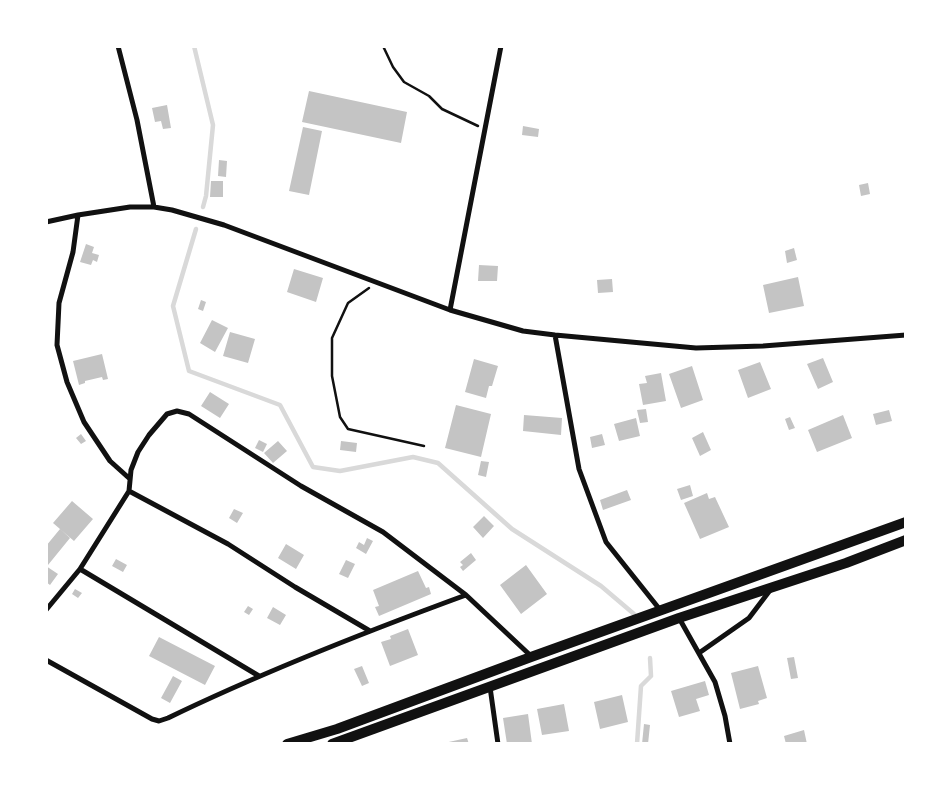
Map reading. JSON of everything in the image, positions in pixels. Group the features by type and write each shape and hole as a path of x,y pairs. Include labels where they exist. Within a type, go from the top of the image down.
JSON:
{"highway":[{"path":"287,744 337,729 906,522"},
{"path":"338,743 679,618 771,588 906,540"}],"street":[{"path":"118,46 137,120 154,207"},
{"path":"450,310 501,46"},
{"path":"46,222 130,206 172,210 224,225 450,310 523,331 555,336 696,348 763,346 906,335"},
{"path":"78,215 73,252 59,303 57,345 67,382 84,422 110,461 130,479"},
{"path":"555,336 579,469 606,542 661,611"},
{"path":"46,610 80,570 129,491 131,470 138,452 148,435 167,414 177,410 189,414 301,486 383,532 466,595 531,657"},
{"path":"129,491 228,544 303,592 370,631"},
{"path":"80,570 259,676"},
{"path":"699,653 749,618 771,588"},
{"path":"46,660 152,719 159,721 259,676 466,595"},
{"path":"679,618 714,682 725,716 730,744"},
{"path":"490,686 498,744"}],"path":[{"path":"383,46 393,67 404,82 429,96 442,109 485,130"},
{"path":"377,283 348,303 332,338 332,376 340,417 348,429 424,446"}],"building":[{"path":"309,91 407,112 401,143 302,122"},
{"path":"167,105 171,128 163,129 161,121 155,122 152,108"},
{"path":"523,126 539,129 538,137 522,135"},
{"path":"303,127 322,131 309,195 289,191"},
{"path":"219,160 227,161 226,177 218,176"},
{"path":"211,181 223,181 223,197 210,197"},
{"path":"868,183 870,194 861,196 859,185"},
{"path":"86,244 94,247 92,253 99,255 97,262 93,260 91,265 80,262"},
{"path":"794,248 797,260 787,263 785,251"},
{"path":"479,265 498,266 497,281 478,281"},
{"path":"294,269 323,278 316,302 287,292"},
{"path":"798,277 804,306 769,313 763,285"},
{"path":"612,279 613,292 598,293 597,280"},
{"path":"201,300 206,302 203,311 198,309"},
{"path":"212,320 228,328 215,352 200,343"},
{"path":"230,332 255,339 248,363 223,356"},
{"path":"102,354 108,379 103,380 102,377 85,381 85,383 79,385 73,361"},
{"path":"823,358 833,382 818,389 807,364"},
{"path":"474,359 498,366 486,398 465,392"},
{"path":"760,362 771,389 748,398 738,370"},
{"path":"692,366 703,400 681,408 669,374"},
{"path":"661,373 666,401 643,405 639,384 647,383 645,376"},
{"path":"210,392 229,404 220,418 201,406"},
{"path":"456,405 491,414 481,457 445,448"},
{"path":"646,409 648,422 640,423 637,410"},
{"path":"889,410 892,421 876,425 873,414"},
{"path":"524,415 562,418 561,435 523,431"},
{"path":"843,415 852,438 817,452 808,430"},
{"path":"790,417 795,428 789,430 785,419"},
{"path":"636,418 640,436 619,441 614,424"},
{"path":"703,432 711,450 700,456 692,438"},
{"path":"81,434 86,441 81,444 76,438"},
{"path":"602,434 605,445 592,448 590,437"},
{"path":"259,440 267,444 263,452 255,448"},
{"path":"278,441 287,451 273,463 264,453"},
{"path":"341,441 357,443 356,452 340,450"},
{"path":"481,461 489,462 486,477 478,475"},
{"path":"690,485 693,496 681,500 677,489"},
{"path":"627,490 631,500 603,510 600,500"},
{"path":"707,493 709,499 715,497 729,527 700,539 684,503"},
{"path":"72,501 93,519 74,541 53,523"},
{"path":"234,509 243,513 237,523 229,518"},
{"path":"484,516 494,526 483,538 473,527"},
{"path":"60,529 70,538 48,565 46,564 46,546"},
{"path":"367,538 373,541 366,554 356,548 359,542 364,545"},
{"path":"286,544 304,555 296,569 278,558"},
{"path":"471,553 476,560 463,571 460,567 463,565 460,562"},
{"path":"116,559 127,565 123,572 112,566"},
{"path":"346,560 355,564 348,578 339,574"},
{"path":"526,565 547,594 521,614 500,585"},
{"path":"46,566 58,574 50,585 46,582"},
{"path":"418,571 426,588 429,587 431,594 379,616 375,607 379,606 373,590"},
{"path":"75,589 82,593 78,598 72,594"},
{"path":"248,606 253,609 249,615 244,612"},
{"path":"273,607 286,615 280,625 267,618"},
{"path":"408,629 418,655 390,666 381,642 391,639 390,636"},
{"path":"159,637 215,666 205,685 149,656"},
{"path":"794,657 798,678 791,679 787,658"},
{"path":"362,666 369,683 362,686 354,669"},
{"path":"758,666 767,698 758,701 759,704 740,709 731,673"},
{"path":"173,676 182,681 170,703 161,698"},
{"path":"705,681 709,695 696,699 700,711 679,717 671,691"},
{"path":"622,695 628,722 600,729 594,702"},
{"path":"564,704 569,731 542,735 537,709"},
{"path":"528,714 532,744 507,744 503,718"},
{"path":"644,724 650,725 648,744 642,744"},
{"path":"804,730 807,744 786,744 784,736"},
{"path":"467,738 469,744 444,744 444,743"}],"waterway":[{"path":"194,46 213,125 206,196 203,207"},
{"path":"196,229 173,306 189,371 280,405 313,467 340,471 413,457 438,463 512,529 601,586 634,614"},
{"path":"637,744 641,686 651,676 650,658"}]}
